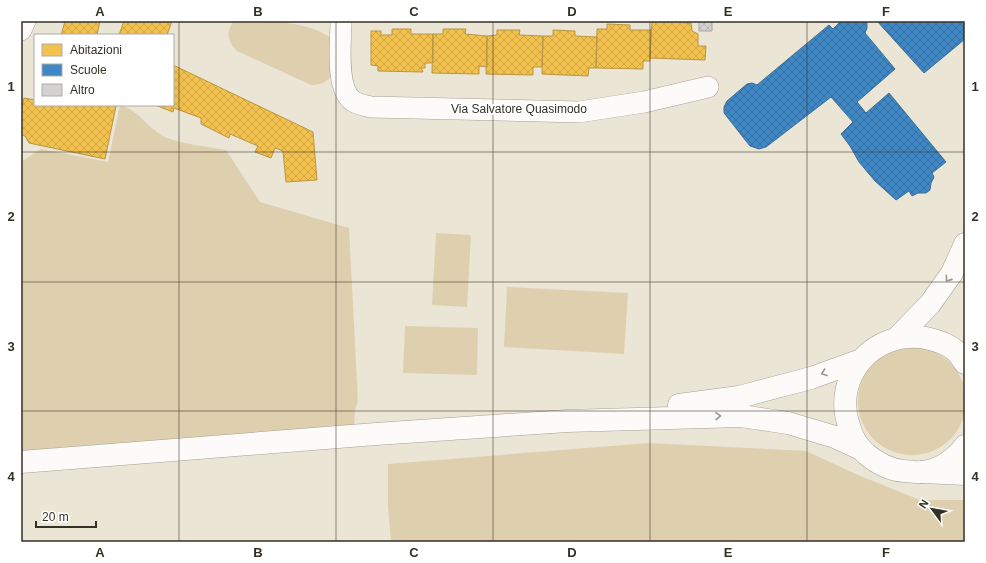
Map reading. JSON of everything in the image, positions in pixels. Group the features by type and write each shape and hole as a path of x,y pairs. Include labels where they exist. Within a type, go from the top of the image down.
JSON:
{"main road":[{"path":"897,338 930,304 952,273 965,244"},
{"path":"860,449 852,437 845,414 846,389 852,373 868,353 888,341 897,338 915,336 934,339 955,351 965,363"},
{"path":"567,421 739,397 811,378 861,360"},
{"path":"21,462 376,434 567,421 741,416 788,423 834,437 860,449 876,462 894,470 965,474"},
{"path":"922,472 944,465 957,456 965,446"}],"street":[{"path":"21,30 24,21"},
{"name":"Via Salvatore Quasimodo","path":"341,21 342,80 345,92 352,101 371,107 579,112 644,102 708,87"}],"shaded area":[{"path":"234,21 284,23 310,28 321,32 331,38 333,69 331,76 327,81 321,84 311,85 237,51 231,44 229,37 229,29"},
{"path":"120,106 123,106 131,110 155,131 173,140 226,150 260,202 349,228 358,402 355,409 354,427 21,454 21,162 41,149 108,162"},
{"path":"436,233 471,235 467,307 432,305"},
{"path":"507,287 628,293 624,354 504,347"},
{"path":"405,326 478,328 477,375 403,373"},
{"path":"912,347 933,351 950,363 962,380 966,401 962,422 950,439 933,451 912,455 891,451 874,439 862,422 858,401 862,380 874,363 891,351"},
{"path":"649,443 806,451 858,475 920,500 965,500 965,542 391,542 388,507 388,464"}],"building: Abitazioni":[{"path":"65,21 100,21 97,34 61,34"},
{"path":"124,21 172,21 167,34 119,34"},
{"path":"652,21 683,21 683,23 691,23 692,31 698,34 698,46 706,46 705,60 650,58"},
{"path":"607,24 630,25 630,30 651,30 650,61 643,61 643,69 596,68 597,29 607,29"},
{"path":"392,29 411,29 411,34 433,34 433,63 425,63 425,68 421,68 423,72 378,71 378,66 371,65 371,31 381,31 381,35 392,35"},
{"path":"443,29 466,29 465,34 487,36 487,67 479,66 479,74 432,73 433,34 443,34"},
{"path":"497,30 520,30 519,35 543,36 542,67 533,67 533,75 486,74 487,36 497,35"},
{"path":"553,30 575,31 575,36 597,37 596,68 589,68 588,76 542,74 543,36 553,36"},
{"path":"174,65 313,132 317,180 286,182 283,151 275,148 271,158 255,152 258,146 230,134 229,138 201,124 201,118 174,108 173,112 158,106 174,106"},
{"path":"24,98 34,100 34,106 116,106 105,159 29,143 25,136 21,135 21,111"}],"building: Scuole":[{"path":"841,21 867,21 865,33 895,69 857,102 866,113 889,93 946,162 932,173 934,177 930,190 926,193 918,193 912,196 909,191 896,200 875,181 859,162 841,134 853,122 831,97 766,147 759,149 750,146 724,113 724,107 727,101 747,84 752,83 757,85 829,25 833,29"},
{"path":"877,21 965,21 965,39 924,73"}],"building: Altro":[{"path":"699,21 712,21 712,31 699,31"}]}
